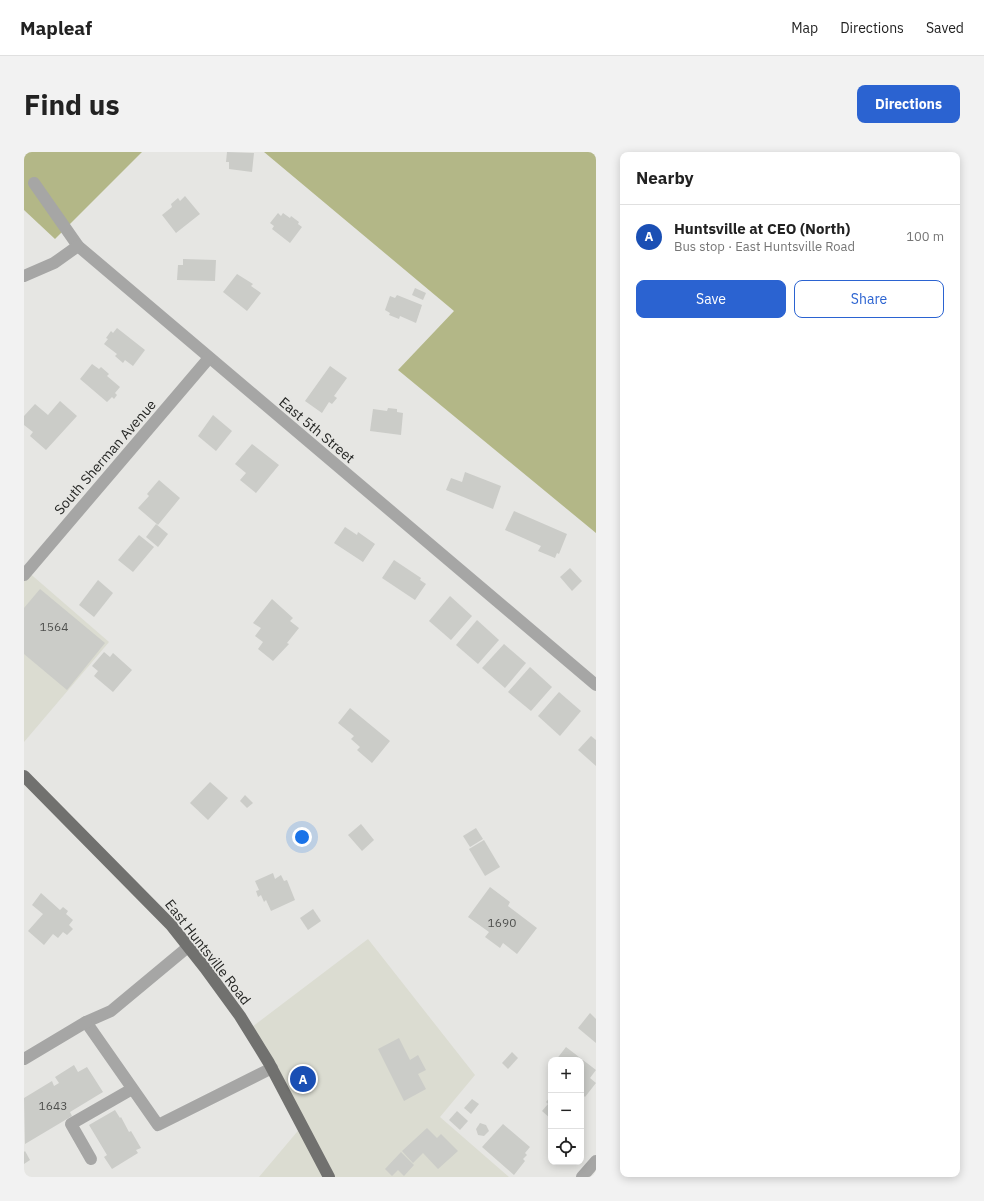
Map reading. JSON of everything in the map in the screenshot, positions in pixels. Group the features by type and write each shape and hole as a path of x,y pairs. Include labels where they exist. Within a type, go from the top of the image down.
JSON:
{"main road":[{"name":"East Huntsville Road","path":"24,776 126,878 171,925 188,947 240,1016 272,1068 329,1177"}],"street":[{"name":"East 5th Street","path":"34,183 78,246 596,685"},
{"path":"24,276 54,263 78,246"},
{"name":"South Sherman Avenue","path":"24,575 209,358"},
{"path":"24,1059 86,1022 111,1011 188,947"},
{"path":"86,1022 158,1125 272,1068"},
{"path":"92,1159 71,1124 132,1089"},
{"path":"582,1177 596,1161"}],"shaded area":[{"path":"27,571 109,642 24,742 24,575"},
{"path":"368,939 475,1075 440,1117 509,1177 259,1177 302,1126 248,1030"}],"green space":[{"path":"24,152 142,152 55,239 24,210"},
{"path":"264,152 596,152 596,533 398,370 454,311"}],"building":[{"path":"227,152 254,153 252,172 229,169 229,162 226,162"},
{"path":"185,196 200,214 176,233 162,215 172,207 171,204 178,198 180,201"},
{"path":"278,213 281,216 283,213 290,218 291,216 299,222 298,224 302,227 290,243 272,229 274,226 270,223"},
{"path":"183,259 216,260 215,281 177,280 178,265 183,265"},
{"path":"237,274 253,284 251,286 261,293 247,311 223,292"},
{"path":"415,288 426,293 423,300 412,295"},
{"path":"397,295 422,305 416,323 400,316 399,319 389,315 390,313 385,310 390,296 395,298"},
{"path":"117,328 145,350 133,366 125,360 123,363 115,356 117,354 104,344 111,331 113,333"},
{"path":"92,364 99,369 101,367 109,374 107,376 120,387 115,393 117,395 114,399 112,397 107,402 80,379"},
{"path":"330,366 347,378 334,396 337,398 332,404 329,402 322,413 305,401"},
{"path":"60,401 77,416 46,450 30,436 33,432 24,425 24,416 35,404 48,415"},
{"path":"388,408 397,409 397,412 403,413 401,435 370,431 373,409 387,411"},
{"path":"213,415 232,431 216,451 198,436"},
{"path":"252,444 279,465 256,493 240,480 246,473 235,464"},
{"path":"465,472 501,486 493,509 446,490 451,478 462,482"},
{"path":"159,480 180,498 158,525 138,508 149,496 147,494"},
{"path":"514,511 567,534 559,554 557,553 555,558 538,551 541,546 505,530"},
{"path":"156,524 168,534 158,547 146,537"},
{"path":"345,527 357,535 358,532 375,544 363,562 334,543"},
{"path":"139,535 154,547 133,572 118,560"},
{"path":"394,560 421,578 420,580 426,584 415,600 382,578"},
{"path":"570,568 582,581 572,591 560,577"},
{"path":"98,580 113,593 94,617 79,605"},
{"path":"40,589 105,643 67,690 24,654 24,608"},
{"path":"450,596 472,616 451,640 429,621"},
{"path":"272,599 293,618 290,621 299,628 287,643 289,644 273,661 258,649 263,642 255,636 261,628 253,623"},
{"path":"477,620 499,640 478,664 456,645"},
{"path":"504,644 526,663 505,688 482,668"},
{"path":"104,652 110,657 113,653 132,670 113,692 94,676 98,671 92,666"},
{"path":"530,667 552,687 531,711 508,692"},
{"path":"559,692 581,711 560,736 538,716"},
{"path":"350,708 390,741 372,763 357,750 360,747 351,739 354,736 338,723"},
{"path":"591,736 596,740 596,766 578,750"},
{"path":"210,782 228,798 208,820 190,803"},
{"path":"245,795 253,803 247,808 240,801"},
{"path":"361,824 374,840 362,851 348,835"},
{"path":"476,828 483,839 470,847 463,836"},
{"path":"484,840 500,867 485,876 469,849"},
{"path":"273,873 275,879 281,875 284,881 287,880 295,900 271,911 266,900 264,902 261,895 258,897 256,891 259,890 255,881"},
{"path":"490,887 510,902 508,906 537,928 517,954 503,943 500,948 485,937 489,932 468,917"},
{"path":"41,893 60,910 63,907 68,911 66,914 73,920 69,925 73,929 67,935 63,932 58,938 53,934 44,945 28,931 43,914 32,905"},
{"path":"313,909 321,921 308,930 300,918"},
{"path":"590,1013 596,1019 596,1043 578,1028"},
{"path":"399,1038 410,1060 418,1055 426,1070 418,1074 426,1089 404,1101 378,1049"},
{"path":"566,1047 579,1057 558,1057"},
{"path":"512,1052 518,1058 508,1069 502,1063"},
{"path":"584,1061 596,1070 590,1078 596,1083 585,1097"},
{"path":"74,1065 78,1072 87,1067 103,1092 70,1112 72,1116 25,1144 24,1098 52,1081 54,1086 59,1083 55,1077"},
{"path":"472,1099 479,1104 471,1114 464,1108"},
{"path":"548,1104 548,1116 542,1111"},
{"path":"115,1110 120,1118 121,1117 129,1132 131,1131 141,1148 136,1150 138,1153 112,1169 104,1157 107,1155 89,1125"},
{"path":"457,1111 468,1121 460,1130 449,1120"},
{"path":"480,1123 486,1125 489,1131 484,1136 478,1135 476,1129"},
{"path":"503,1124 530,1147 525,1153 527,1155 523,1159 525,1161 514,1175 482,1147"},
{"path":"427,1128 437,1138 441,1134 458,1151 438,1169 423,1153 413,1163 402,1151"},
{"path":"25,1151 30,1160 24,1164 24,1152"},
{"path":"401,1152 414,1165 404,1176 398,1170 392,1176 385,1169"}],"place":[{"name":"Huntsville at CEO (North)","path":"303,1079"}]}
